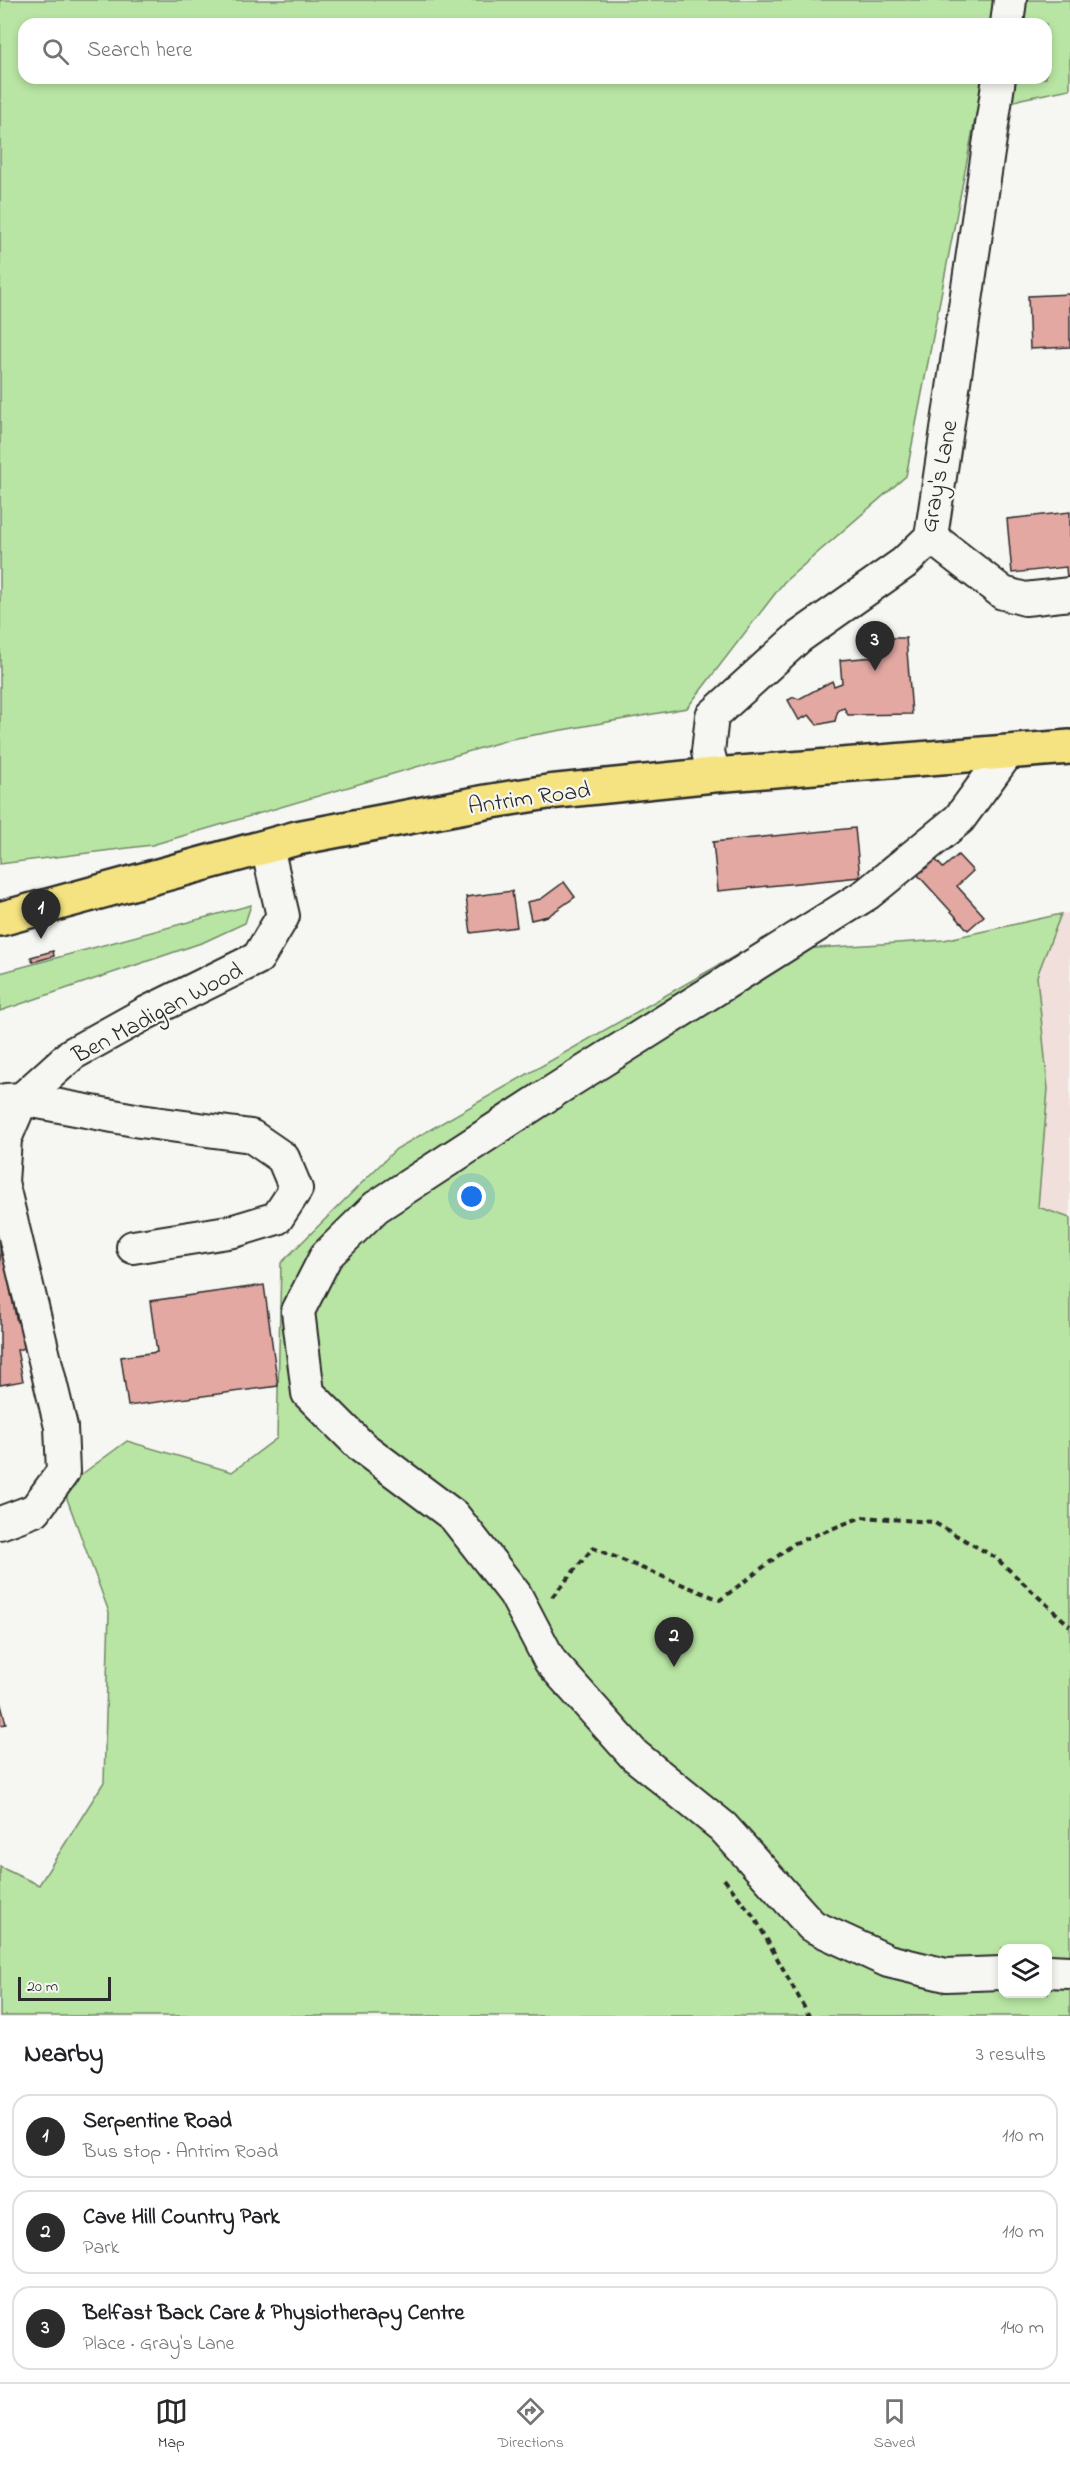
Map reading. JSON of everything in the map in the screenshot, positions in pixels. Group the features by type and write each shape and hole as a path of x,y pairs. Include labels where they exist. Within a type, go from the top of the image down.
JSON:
{"main road":[{"name":"Antrim Road","path":"0,919 267,847 426,812 507,798 714,775 1070,747"}],"street":[{"path":"1008,18 1010,0"},
{"name":"Gray's Lane","path":"714,775 708,752 712,716 799,637 904,563 931,537 998,84"},
{"path":"931,537 1003,593 1025,599 1070,594"},
{"path":"998,1973 946,1975 888,1961 812,1926 723,1827 633,1755 550,1661 515,1594 454,1516 362,1447 308,1393 298,1311 326,1256 376,1207 546,1096 867,894 959,819 1008,752"},
{"name":"Ben Madigan Wood","path":"0,1523 35,1510 63,1472 61,1427 2,1182 11,1100 72,1054 146,1013 258,958 282,916 267,847"},
{"path":"11,1100 251,1136 284,1158 296,1188 277,1218 234,1232 133,1247"},
{"path":"1052,1971 1070,1972"}],"path":[{"path":"530,1624 593,1548 720,1600 795,1543 862,1516 933,1522 996,1558 1070,1626"},
{"path":"720,1874 755,1918 809,2016"}],"shaded area":[{"path":"1070,913 1070,1218 1038,1208 1048,1089 1037,976 1061,914"}],"green space":[{"path":"0,0 1070,0 1070,89 1021,99 976,114 906,476 784,582 687,708 511,739 152,845 0,864"},
{"path":"251,905 245,923 204,942 0,1011 0,973"},
{"path":"1061,914 1037,976 1048,1089 1038,1207 1070,1218 1070,2016 0,2016 0,1867 39,1885 104,1782 109,1612 63,1488 127,1441 232,1472 277,1438 281,1263 396,1149 740,953 944,940"}],"building":[{"path":"1070,294 1070,347 1030,349 1028,296"},
{"path":"1070,512 1070,577 1067,578 1066,567 1012,573 1007,519"},
{"path":"874,638 906,638 912,714 848,715 844,708 838,710 835,721 817,725 809,715 799,720 788,700 794,697 799,699 832,681 834,686 842,683 840,660 874,657"},
{"path":"855,828 860,877 718,891 713,842"},
{"path":"958,855 973,871 957,886 984,916 968,930 917,874 935,859 943,868"},
{"path":"564,882 575,897 548,916 531,920 527,902 541,899"},
{"path":"512,891 517,927 471,933 466,897"},
{"path":"53,951 54,956 33,962 31,957"},
{"path":"0,1241 17,1322 23,1321 29,1347 17,1350 23,1381 0,1385"},
{"path":"264,1285 278,1386 128,1406 121,1357 157,1352 150,1301"},
{"path":"0,1701 6,1724 0,1725"}],"place":[{"name":"Belfast Back Care & Physiotherapy Centre","path":"875,671"},
{"name":"Serpentine Road","path":"41,939"},
{"name":"Cave Hill Country Park","path":"674,1667"}]}
